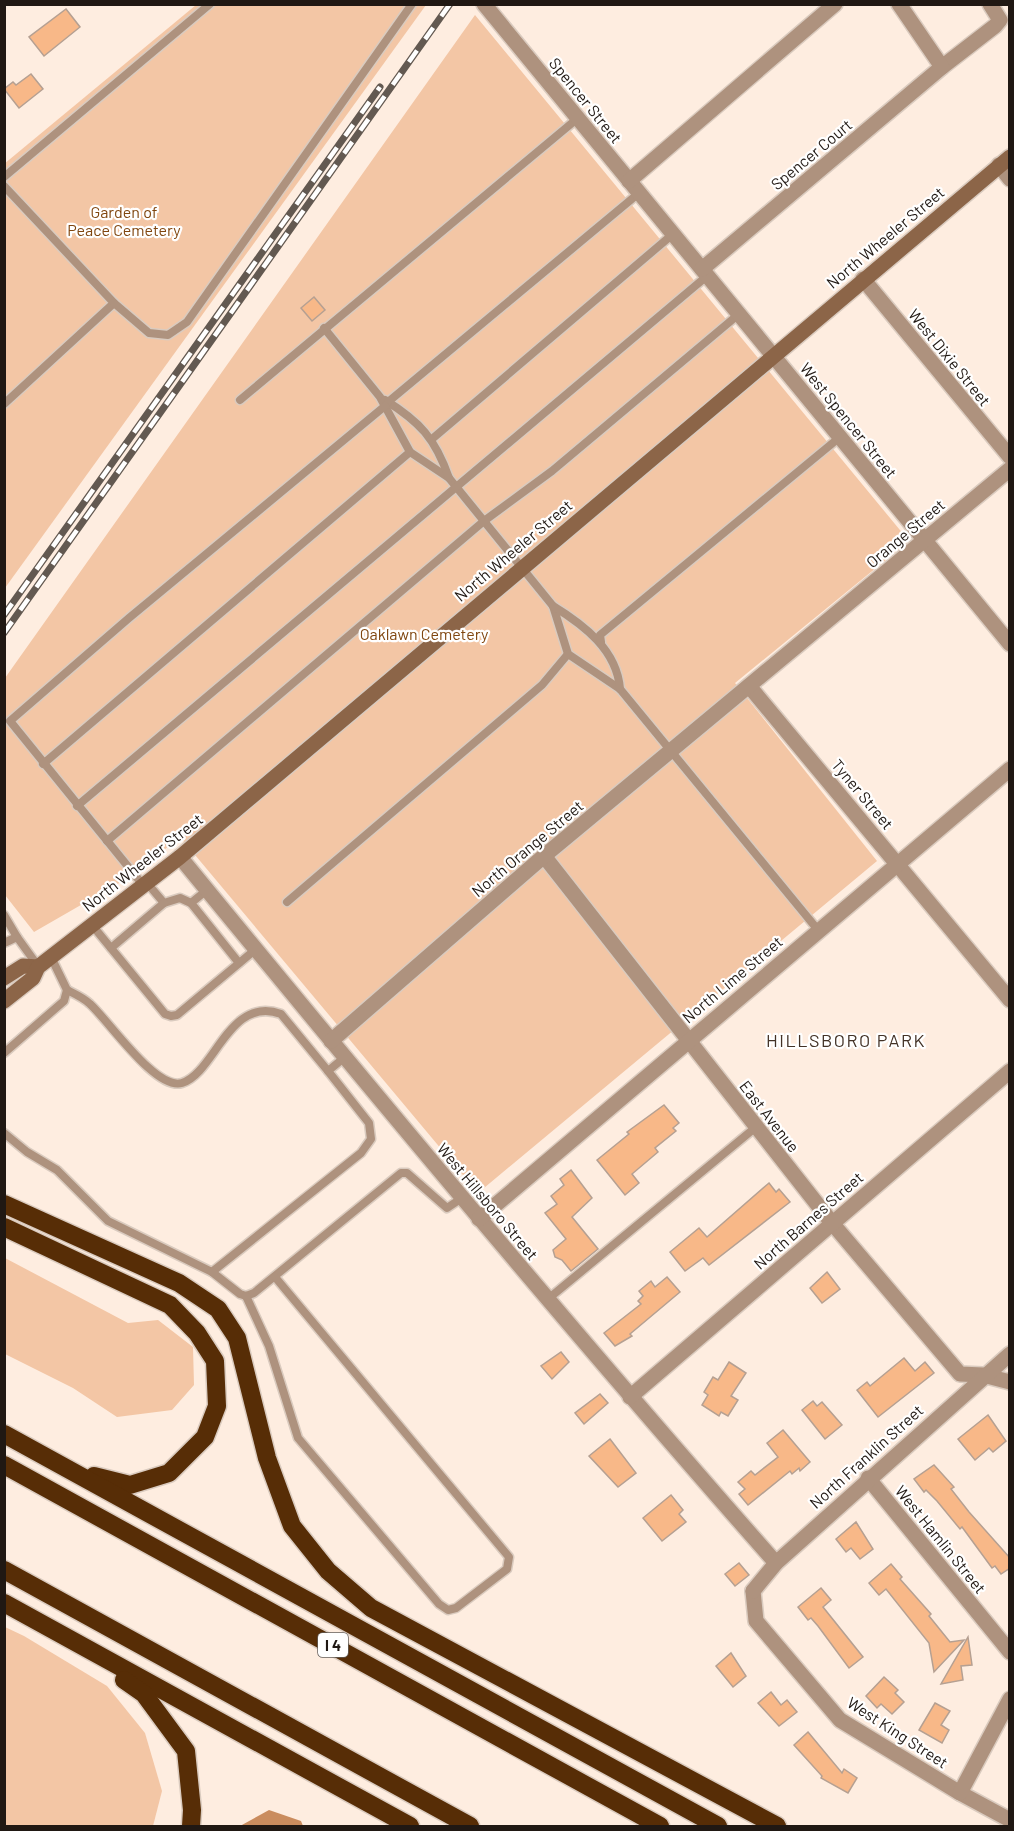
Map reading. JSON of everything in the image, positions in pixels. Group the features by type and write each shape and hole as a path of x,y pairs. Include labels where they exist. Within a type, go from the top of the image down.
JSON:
{"highway":[{"path":"4,1204 179,1283 218,1309 237,1338 267,1458 292,1526 328,1571 371,1608 777,1827"},
{"path":"4,1227 170,1305 197,1333 215,1361 217,1406 205,1437 169,1473 130,1485 69,1469"},
{"path":"4,1434 718,1827"},
{"name":"I 4","path":"4,1464 660,1827"},
{"path":"4,1570 470,1827"},
{"path":"4,1603 410,1827"},
{"path":"33,1619 144,1694 186,1751 192,1810 191,1827"}],"main road":[{"name":"North Wheeler Street","path":"4,1001 33,978 38,967 180,857 772,354 1004,161"},
{"name":"North Wheeler Street","path":"4,978 23,966 38,967"}],"street":[{"name":"Spencer Street","path":"484,4 661,218"},
{"path":"634,187 835,4"},
{"path":"898,4 942,67"},
{"name":"Spencer Court","path":"705,273 942,67 995,26 1000,20 990,4"},
{"path":"1004,161 1010,179"},
{"name":"West Spencer Street","path":"661,218 924,542 1010,644"},
{"name":"West Dixie Street","path":"863,279 1010,457"},
{"name":"Orange Street","path":"749,686 1010,469"},
{"name":"North Orange Street","path":"331,1041 544,856 749,686"},
{"name":"Tyner Street","path":"749,686 1010,1000"},
{"name":"North Lime Street","path":"479,1219 1010,769"},
{"name":"East Avenue","path":"544,856 832,1223 960,1374 983,1375 1010,1383"},
{"name":"West Hillsboro Street","path":"180,857 479,1219 630,1397 776,1563"},
{"name":"North Barnes Street","path":"630,1397 1010,1071"},
{"name":"North Franklin Street","path":"753,1590 776,1563 868,1478 983,1375 1010,1354"},
{"name":"West Hamlin Street","path":"868,1478 1010,1652"},
{"name":"West King Street","path":"753,1590 756,1621 840,1720 960,1793 1010,1820"},
{"path":"960,1793 1010,1699"}],"lane":[{"path":"4,177 210,4"},
{"path":"4,186 114,303 149,333 168,335 187,322 412,4"},
{"path":"240,400 578,118"},
{"path":"164,903 77,806 10,722 120,625 385,402 634,187"},
{"path":"432,439 673,234"},
{"path":"77,806 456,487 705,273"},
{"path":"4,404 114,303"},
{"path":"107,841 484,521 552,471 739,314"},
{"path":"324,328 385,402 410,452 449,478"},
{"path":"385,402 417,422 432,439 449,478 553,606 568,654 620,689 669,752 818,930"},
{"path":"620,689 619,676 601,642 600,635 840,437"},
{"path":"43,764 410,452"},
{"path":"553,606 579,622 601,642"},
{"path":"286,902 542,685 568,654"},
{"path":"191,903 207,890"},
{"path":"111,948 164,903 180,898 191,903 239,963"},
{"path":"4,915 38,967"},
{"path":"92,925 165,1014 171,1017 177,1015 256,949"},
{"path":"4,943 17,937"},
{"path":"4,1053 64,1001 67,990 55,954"},
{"path":"67,990 88,1002 151,1072 169,1083 181,1083 193,1076 227,1031 258,1011 270,1010 281,1014 369,1124 371,1139 361,1153 212,1272"},
{"path":"328,1071 345,1057"},
{"path":"548,1299 756,1127"},
{"path":"4,1133 27,1152 57,1170 108,1221 212,1272 246,1296 269,1346 298,1438 439,1604 448,1610 456,1608 507,1569 510,1563 509,1557 274,1277"},
{"path":"246,1296 274,1277 401,1173 407,1173 447,1208 462,1198"}],"green space":[{"name":"Garden of Peace Cemetery","path":"196,5 426,5 5,588 4,164"},
{"name":"Oaklawn Cemetery","path":"475,15 909,541 735,683 877,861 478,1193 180,837 133,875 34,932 5,895 5,678"},
{"path":"5,1258 128,1323 158,1320 193,1347 194,1385 172,1410 117,1417 73,1388 5,1354"},
{"path":"5,1627 107,1686 145,1733 162,1791 153,1826 5,1826"}],"shaded area":[{"path":"269,1810 301,1821 303,1826 240,1826"}],"building":[{"path":"66,9 80,27 44,56 29,37"},
{"path":"31,74 43,89 19,108 4,89 13,82 16,85"},
{"path":"314,297 325,310 312,321 301,308"},
{"path":"664,1105 679,1123 673,1128 676,1131 655,1148 658,1152 632,1174 639,1183 625,1195 597,1160 629,1134 627,1132"},
{"path":"571,1170 592,1198 572,1217 598,1249 571,1271 562,1260 555,1257 553,1250 566,1239 545,1213 557,1204 551,1196 564,1185 560,1179"},
{"path":"769,1183 776,1192 779,1189 790,1202 709,1265 703,1258 685,1271 670,1252 699,1228 707,1237"},
{"path":"827,1272 840,1289 822,1303 810,1288"},
{"path":"667,1277 680,1292 630,1334 632,1336 615,1346 604,1333 641,1304 638,1301 643,1296 639,1291 651,1281 655,1287"},
{"path":"561,1352 569,1362 552,1379 541,1366"},
{"path":"904,1358 915,1371 925,1362 934,1373 878,1417 857,1390 867,1382 870,1386"},
{"path":"729,1362 746,1373 731,1396 738,1400 728,1416 721,1412 719,1416 702,1405 708,1395 704,1392 713,1377 718,1380"},
{"path":"600,1394 608,1403 584,1424 575,1413"},
{"path":"813,1401 817,1406 822,1402 842,1425 825,1439 802,1410"},
{"path":"988,1415 1006,1441 993,1452 989,1448 975,1460 958,1439"},
{"path":"783,1430 810,1462 800,1471 799,1468 792,1474 790,1471 748,1505 739,1494 745,1489 738,1482 751,1471 755,1475 778,1457 767,1443"},
{"path":"610,1439 636,1473 618,1487 589,1456"},
{"path":"934,1465 954,1487 951,1489 969,1512 1010,1558 1010,1568 1001,1574 995,1566 992,1568 962,1527 960,1529 937,1501 926,1490 924,1492 914,1479"},
{"path":"671,1495 683,1510 679,1514 686,1522 662,1541 643,1518"},
{"path":"856,1522 873,1549 860,1559 851,1548 846,1552 836,1539"},
{"path":"739,1563 749,1575 735,1586 725,1574"},
{"path":"891,1564 902,1577 900,1579 931,1614 929,1616 950,1642 964,1640 934,1672 929,1643 886,1589 879,1595 869,1583"},
{"path":"821,1588 831,1600 823,1607 863,1657 849,1668 818,1626 811,1618 808,1620 798,1607"},
{"path":"968,1637 972,1665 961,1666 963,1680 941,1684"},
{"path":"731,1653 746,1676 733,1687 716,1666"},
{"path":"884,1677 898,1690 895,1693 904,1702 892,1714 881,1704 877,1708 866,1696"},
{"path":"771,1692 781,1705 787,1700 797,1712 779,1726 758,1703"},
{"path":"935,1703 950,1711 941,1725 949,1730 942,1743 919,1730"},
{"path":"808,1732 842,1773 844,1769 857,1778 848,1793 821,1778 822,1776 794,1745"}],"railway":[{"path":"4,633 450,4"},
{"path":"4,615 380,87"}],"district":[{"name":"HILLSBORO PARK","path":"846,1040"}]}
